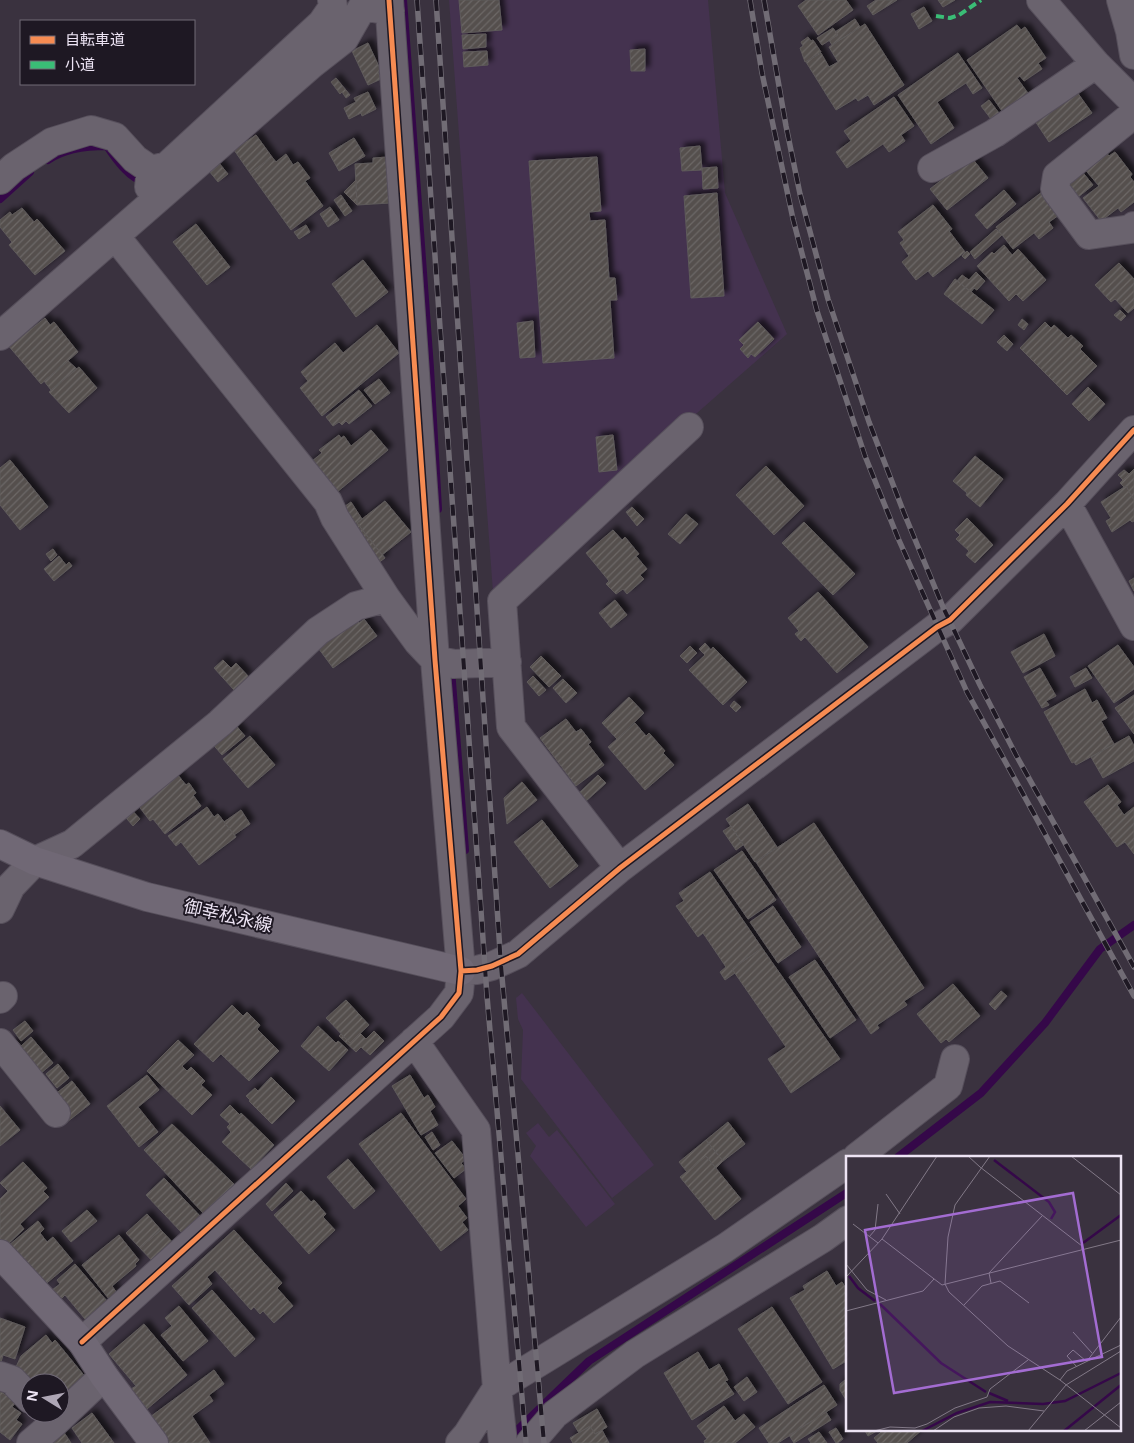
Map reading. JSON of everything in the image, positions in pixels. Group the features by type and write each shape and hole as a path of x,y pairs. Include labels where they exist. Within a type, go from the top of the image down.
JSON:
{"main road":[{"name":"御幸松永線","path":"0,844 35,861 146,897 461,971"},
{"path":"0,1254 82,1342 104,1376 154,1443"}],"street":[{"path":"0,336 116,236 149,186 167,166 322,22 333,7 332,0"},
{"path":"1042,0 1096,64 1134,102"},
{"path":"1120,0 1133,39"},
{"path":"149,186 344,39 376,4"},
{"path":"82,1342 441,1017 458,993 461,971 446,663 376,4"},
{"path":"932,168 995,133 1096,64"},
{"path":"1134,117 1129,118 1057,176 1054,189 1089,236 1131,229 1134,226"},
{"path":"0,180 14,167 52,142 91,130 115,137 134,159 149,186"},
{"path":"116,236 328,502 334,518 386,598 418,642 446,663 507,662"},
{"path":"620,868 511,727 502,601 689,427"},
{"path":"461,971 492,966 518,954 620,868 938,627 950,620 1067,504 1134,430"},
{"path":"1067,504 1134,626"},
{"path":"0,910 12,886 35,861 72,844 220,723 318,631 356,606 386,598"},
{"path":"414,1041 476,1130 502,1434"},
{"path":"0,1043 56,1113"},
{"path":"858,1156 948,1086 955,1059"},
{"path":"460,1443 497,1388 725,1248 846,1164"},
{"path":"530,1443 555,1414 635,1354 846,1221"},
{"path":"0,1376 12,1380 20,1388"},
{"path":"70,1402 104,1376"},
{"path":"31,1443 45,1423"}],"shaded area":[{"path":"449,0 708,0 725,193 787,334 493,592"},
{"path":"522,993 654,1165 612,1198 521,1079 523,1030 518,1019 516,998"},
{"path":"538,1123 549,1137 557,1130 615,1204 586,1227 530,1156 536,1146 526,1133"}],"building":[{"path":"459,0 499,0 502,30 462,33"},
{"path":"806,0 846,0 853,10 818,35 798,6"},
{"path":"876,0 897,0 873,15 867,6"},
{"path":"938,0 955,0 943,7"},
{"path":"924,7 932,21 919,29 911,14"},
{"path":"855,19 860,27 832,45 829,40 838,35 835,32"},
{"path":"865,24 904,85 874,105 868,95 858,101 856,98 836,110 806,62 821,53 829,67 838,62 829,47"},
{"path":"1017,25 1021,30 1025,27 1046,58 1038,63 1042,69 1024,81 1020,76 1017,78 1030,96 1004,114 967,60"},
{"path":"833,28 838,35 822,45 817,38"},
{"path":"486,34 486,47 463,49 462,35"},
{"path":"808,37 811,41 813,40 821,52 805,62 800,48 803,46 801,42"},
{"path":"368,43 381,71 378,72 381,79 368,85 352,51"},
{"path":"645,49 645,71 631,71 630,50"},
{"path":"487,51 488,65 464,67 463,52"},
{"path":"958,53 982,88 973,94 966,83 937,102 954,128 931,144 898,95"},
{"path":"336,78 350,95 346,98 342,92 340,94 331,82"},
{"path":"1074,88 1092,113 1049,142 1033,118"},
{"path":"368,92 376,109 362,116 361,113 349,119 344,108 356,102 354,98"},
{"path":"894,97 914,126 901,135 905,141 889,152 883,144 847,168 836,152 851,141 844,131"},
{"path":"989,100 1002,117 994,123 981,106"},
{"path":"256,135 272,157 250,173 234,150"},
{"path":"354,138 365,156 339,171 329,153"},
{"path":"700,146 702,170 682,171 680,148"},
{"path":"1104,150 1109,156 1115,152 1132,174 1130,177 1134,182 1134,202 1121,212 1118,208 1101,221 1083,198 1099,186 1083,167"},
{"path":"286,154 293,165 298,162 310,178 305,181 323,206 291,230 250,173 272,157 276,162"},
{"path":"388,157 390,203 357,205 355,164 373,163 373,158"},
{"path":"597,157 601,211 589,212 590,221 605,220 609,278 615,278 617,300 610,300 614,358 543,363 529,161"},
{"path":"971,157 988,178 947,210 930,189"},
{"path":"219,163 228,174 218,182 209,171"},
{"path":"717,167 718,188 703,189 702,168"},
{"path":"1080,169 1093,185 1077,198 1064,181"},
{"path":"356,180 357,205 344,192"},
{"path":"1004,190 1016,204 987,229 975,215"},
{"path":"1042,192 1059,215 1049,222 1053,228 1039,239 1034,233 1013,249 996,227"},
{"path":"717,193 724,296 691,298 684,196"},
{"path":"341,195 352,211 345,216 334,200"},
{"path":"933,205 952,229 949,231 965,252 933,277 928,271 916,280 902,262 909,256 900,243 904,240 898,232"},
{"path":"330,207 339,220 328,227 320,214"},
{"path":"22,208 34,222 37,219 65,251 35,275 9,245 12,242 0,227 0,220 10,212 12,215"},
{"path":"196,224 230,267 207,285 173,242"},
{"path":"306,225 310,232 299,239 294,232"},
{"path":"996,229 1002,235 975,259 970,252"},
{"path":"1004,245 1012,255 1018,249 1046,280 1023,301 1016,294 1009,301 977,266 992,252 994,254"},
{"path":"967,251 970,254 965,259 962,256"},
{"path":"363,260 388,292 356,317 332,284"},
{"path":"1119,263 1134,279 1134,308 1128,313 1115,299 1111,302 1095,285"},
{"path":"976,272 985,281 977,290 974,288 971,292 957,281 962,275 969,280"},
{"path":"955,279 994,310 982,324 944,294"},
{"path":"1120,310 1126,316 1121,321 1114,315"},
{"path":"45,318 50,325 54,322 78,352 41,384 7,344 19,334 21,337"},
{"path":"1022,319 1028,324 1024,330 1018,325"},
{"path":"533,321 535,357 520,358 517,323"},
{"path":"758,322 774,339 755,357 751,354 748,358 740,349 744,345 739,340"},
{"path":"1045,322 1051,328 1054,325 1068,338 1071,335 1083,346 1080,349 1097,366 1067,395 1020,348"},
{"path":"377,325 399,353 322,416 300,388 308,381 301,372 335,343 343,353"},
{"path":"1004,335 1013,344 1007,351 997,342"},
{"path":"68,361 77,369 51,390 44,381"},
{"path":"79,367 97,388 69,413 49,392"},
{"path":"379,379 390,393 375,404 364,390"},
{"path":"1088,387 1105,404 1089,421 1072,404"},
{"path":"359,390 372,406 349,424 346,421 342,425 339,422 333,426 326,417"},
{"path":"371,430 388,450 331,497 306,466 322,453 319,450 339,435 341,438 344,436 351,446"},
{"path":"613,435 617,470 599,472 596,437"},
{"path":"975,456 1003,479 980,507 953,481"},
{"path":"10,460 48,507 20,530 0,505 0,468"},
{"path":"766,466 804,506 774,535 736,495"},
{"path":"1134,469 1134,500 1126,486 1124,487 1120,483"},
{"path":"1124,470 1129,474 1123,480 1118,475"},
{"path":"1126,486 1134,500 1134,521 1130,520 1112,532 1106,521 1111,518 1101,502"},
{"path":"385,501 411,532 382,555 357,523"},
{"path":"351,502 362,519 357,523 385,558 378,563 341,509"},
{"path":"632,507 644,519 637,526 626,512"},
{"path":"686,514 698,524 680,544 668,534"},
{"path":"967,518 993,545 975,563 966,555 969,551 956,539 960,535 955,530"},
{"path":"804,522 855,574 833,595 782,543"},
{"path":"613,530 622,540 625,537 639,554 636,556 647,569 640,575 644,579 627,594 623,589 616,594 606,584 609,581 586,553"},
{"path":"53,549 57,555 51,561 46,554"},
{"path":"59,556 66,565 69,562 72,566 54,581 44,569"},
{"path":"1134,578 1134,591 1129,581"},
{"path":"818,592 868,647 837,673 805,637 801,641 795,634 799,631 788,618"},
{"path":"615,600 627,615 611,628 599,613"},
{"path":"364,619 377,636 333,668 316,645 326,638 328,641 357,621 359,623"},
{"path":"1044,634 1055,656 1023,673 1011,652"},
{"path":"705,643 711,650 713,647 747,682 723,705 689,670 705,655 699,649"},
{"path":"1118,645 1134,667 1134,689 1114,703 1088,666"},
{"path":"690,646 697,653 687,663 680,656"},
{"path":"541,656 561,676 549,687 530,667"},
{"path":"223,660 231,668 236,663 248,676 234,690 214,668"},
{"path":"1040,668 1056,696 1046,701 1049,705 1042,708 1024,677"},
{"path":"1086,668 1092,678 1075,687 1070,677"},
{"path":"533,676 546,690 539,696 527,682"},
{"path":"563,679 577,693 566,703 553,688"},
{"path":"1085,689 1092,703 1097,700 1107,718 1101,721 1114,744 1076,765 1074,762 1072,763 1044,712"},
{"path":"1134,695 1134,734 1115,708"},
{"path":"629,697 644,713 617,739 602,723"},
{"path":"734,701 741,707 736,712 730,706"},
{"path":"566,719 576,732 581,729 591,742 588,744 604,765 576,786 540,738"},
{"path":"233,722 245,736 222,755 210,741"},
{"path":"635,723 646,736 649,733 665,751 663,753 674,765 645,790 608,747"},
{"path":"250,736 275,765 248,788 223,759"},
{"path":"1129,736 1134,746 1134,761 1103,778 1091,757"},
{"path":"177,774 186,785 189,783 196,793 193,795 201,806 165,834 153,819 150,821 138,805"},
{"path":"598,775 606,783 585,802 578,794"},
{"path":"522,782 537,800 507,824 504,798"},
{"path":"1108,785 1121,802 1117,805 1124,815 1134,807 1134,854 1125,842 1117,847 1084,802"},
{"path":"748,804 777,847 755,862 726,819"},
{"path":"128,806 140,819 133,826 121,812"},
{"path":"207,807 214,817 218,814 236,837 199,865 181,842 176,846 168,836"},
{"path":"241,810 250,824 234,835 224,822"},
{"path":"542,820 578,866 550,888 514,842"},
{"path":"814,823 924,988 904,1001 907,1005 877,1025 879,1028 871,1034 756,862"},
{"path":"731,826 743,845 736,850 723,831"},
{"path":"742,851 776,900 748,919 714,870"},
{"path":"710,872 762,948 732,969 735,973 725,980 720,972 726,967 703,933 698,937 676,906 684,901 679,893"},
{"path":"773,906 801,947 778,963 750,922"},
{"path":"762,948 840,1059 791,1093 768,1059 786,1047 732,969"},
{"path":"815,960 856,1020 830,1038 789,977"},
{"path":"953,984 980,1016 949,1042 946,1039 941,1043 917,1014"},
{"path":"1001,991 1007,996 995,1010 989,1004"},
{"path":"346,1000 369,1025 350,1043 326,1018"},
{"path":"232,1005 243,1016 247,1012 260,1025 257,1029 279,1051 249,1081 221,1054 213,1062 194,1044"},
{"path":"25,1021 33,1031 21,1041 13,1030"},
{"path":"318,1026 336,1043 338,1041 348,1050 329,1071 301,1046"},
{"path":"374,1031 384,1041 370,1055 361,1047 356,1052 339,1036 341,1034 350,1043 360,1033 366,1039"},
{"path":"31,1037 53,1063 34,1079 7,1047 16,1040 21,1046"},
{"path":"178,1040 194,1055 182,1066 187,1071 191,1067 205,1081 201,1085 212,1095 192,1115 147,1071"},
{"path":"58,1064 69,1078 57,1088 46,1074"},
{"path":"147,1075 159,1090 138,1107 158,1132 139,1147 107,1106"},
{"path":"410,1075 424,1098 428,1095 435,1107 430,1111 438,1125 421,1135 392,1086"},
{"path":"271,1077 295,1101 272,1124 246,1096 255,1088 258,1091"},
{"path":"72,1081 90,1104 67,1122 49,1099"},
{"path":"230,1105 274,1145 251,1169 222,1142 231,1132 227,1127 230,1124 220,1115"},
{"path":"0,1106 20,1130 0,1146"},
{"path":"401,1113 466,1199 458,1206 467,1218 462,1222 468,1230 441,1251 359,1144"},
{"path":"728,1122 745,1144 723,1161 706,1140"},
{"path":"172,1124 235,1185 204,1214 144,1150"},
{"path":"432,1132 440,1145 433,1150 425,1137"},
{"path":"706,1140 723,1161 716,1168 706,1156 687,1172 679,1162"},
{"path":"452,1141 466,1159 461,1163 466,1169 454,1178 435,1153"},
{"path":"706,1156 741,1199 715,1220 680,1177"},
{"path":"348,1159 375,1191 354,1209 327,1177"},
{"path":"23,1162 47,1188 43,1191 49,1197 20,1224 24,1229 7,1245 0,1238 0,1199 8,1191 0,1183"},
{"path":"164,1178 201,1217 183,1234 146,1195"},
{"path":"286,1183 293,1191 272,1211 266,1204"},
{"path":"301,1191 311,1202 314,1200 326,1214 323,1217 335,1230 309,1254 274,1215"},
{"path":"87,1210 97,1221 71,1242 62,1231"},
{"path":"147,1214 161,1230 140,1248 126,1233"},
{"path":"38,1221 44,1229 40,1233 47,1242 53,1237 73,1261 42,1287 8,1246"},
{"path":"161,1230 175,1245 155,1264 140,1248"},
{"path":"234,1230 282,1283 277,1288 293,1306 274,1323 263,1311 260,1314 254,1307 251,1310 215,1270 207,1277 212,1284 189,1305 172,1286"},
{"path":"119,1235 139,1260 135,1264 136,1266 112,1286 117,1293 109,1299 82,1265"},
{"path":"75,1264 107,1301 85,1319 65,1295 60,1300 52,1290 60,1284 57,1280"},
{"path":"827,1271 836,1286 842,1282 846,1289 846,1361 833,1369 790,1298 805,1290 803,1286"},
{"path":"212,1290 255,1339 235,1357 192,1308"},
{"path":"179,1306 208,1341 183,1361 161,1335 172,1326 165,1318"},
{"path":"772,1307 822,1382 788,1404 738,1329"},
{"path":"0,1318 25,1327 15,1359 3,1355 1,1362 0,1362"},
{"path":"144,1324 187,1375 147,1409 131,1389 136,1386 109,1354"},
{"path":"46,1335 52,1343 55,1340 87,1379 70,1397 70,1373 21,1373 16,1367 21,1356"},
{"path":"698,1352 709,1370 719,1364 728,1380 725,1381 734,1394 692,1420 664,1373"},
{"path":"214,1370 224,1384 209,1395 213,1401 192,1416 210,1443 166,1443 150,1417"},
{"path":"747,1377 757,1392 744,1401 734,1387"},
{"path":"845,1380 846,1382 846,1400 840,1390 840,1384"},
{"path":"824,1385 837,1405 778,1443 769,1443 759,1428"},
{"path":"0,1391 16,1402 12,1407 20,1412 16,1420 22,1424 10,1440 0,1432"},
{"path":"724,1406 735,1421 744,1414 755,1427 735,1443 705,1443 704,1441 707,1439 697,1426"},
{"path":"597,1409 607,1427 595,1434 590,1426 579,1433 573,1423"},
{"path":"826,1412 831,1420 794,1443 789,1435"},
{"path":"92,1413 114,1443 82,1443 72,1428"},
{"path":"590,1426 595,1434 602,1430 609,1443 573,1443 570,1438"},
{"path":"836,1428 843,1439 838,1443 836,1443 829,1432"},
{"path":"865,1430 878,1430 868,1436"},
{"path":"884,1430 922,1430 907,1443 878,1443 874,1438"},
{"path":"63,1431 71,1443 46,1443"},
{"path":"819,1432 827,1443 811,1443 808,1439"}],"waterway":[{"path":"403,0 430,368 438,509"},
{"path":"48,160 76,148 107,146 129,173 146,182"},
{"path":"0,199 30,172"},
{"path":"451,669 465,850"},
{"path":"899,1156 981,1093 1045,1023 1100,949 1134,925"},
{"path":"509,1438 589,1361 846,1193"}],"railway":[{"path":"417,0 487,996 526,1443"},
{"path":"436,0 501,966 544,1443"},
{"path":"750,0 762,73 793,219 817,311 865,456 898,538 967,692 1134,996"},
{"path":"764,0 800,194 828,299 869,422 943,607 980,685 1016,755 1134,967"}],"marked path":[{"path":"936,16 950,18 959,15 981,0"}],"cycle path":[{"path":"82,1342 441,1017 459,993 461,971 435,660 389,0"},
{"path":"461,971 477,970 492,966 518,954 620,868 937,627 950,620 1067,504 1134,430"}]}
